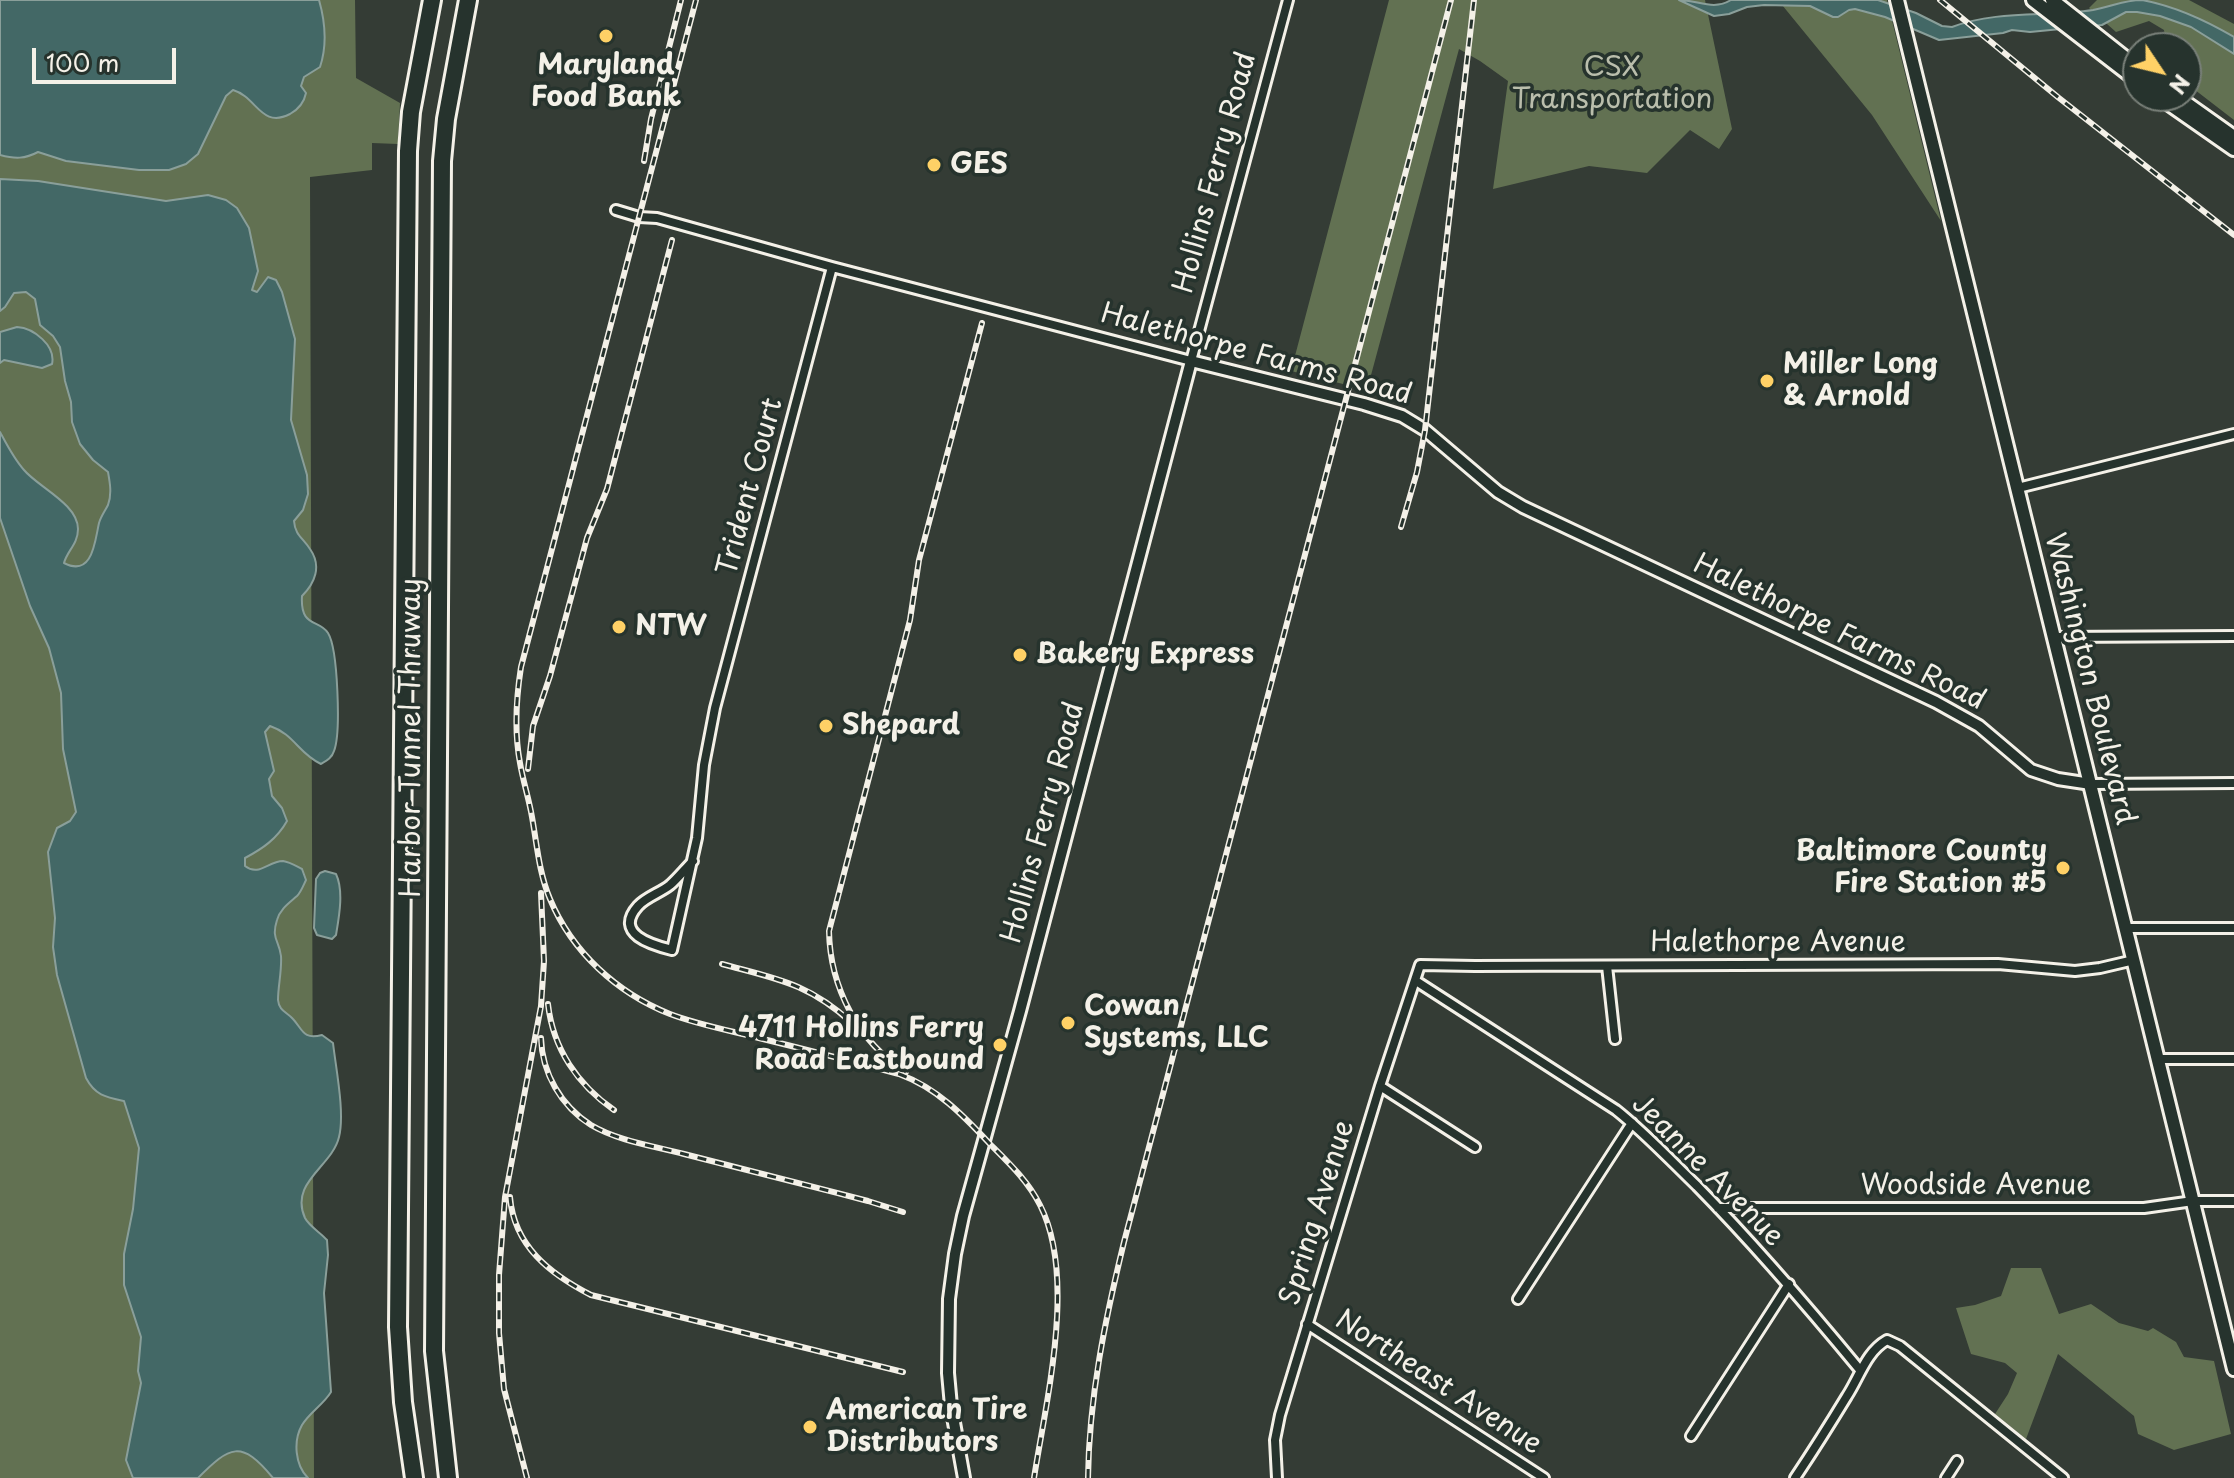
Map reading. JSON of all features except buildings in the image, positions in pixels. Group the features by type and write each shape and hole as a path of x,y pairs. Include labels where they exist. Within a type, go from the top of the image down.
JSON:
{"highway":[{"name":"Harbor Tunnel Thruway","path":"414,1478 403,1402 398,1327 408,151 411,112 432,0"},
{"name":"Harbor Tunnel Thruway","path":"448,1478 434,1351 442,161 446,119 468,0"}],"main road":[{"name":"Washington Boulevard","path":"1897,0 2193,1201 2230,1333 2234,1369"},
{"path":"2033,0 2054,7 2122,56"},
{"path":"2054,7 2072,30 2122,69"},
{"path":"2181,112 2234,149"},
{"path":"2199,112 2234,137"}],"street":[{"name":"Hollins Ferry Road","path":"964,1478 948,1373 949,1299 963,1216 1288,0"},
{"name":"Halethorpe Farms Road","path":"616,210 639,217 657,218 832,267 1402,416 1425,430 1498,492 1523,507 1936,702 1979,726 2031,770 2058,779 2091,784"},
{"name":"Trident Court","path":"693,861 673,883 637,907 631,924 633,933 639,939 672,950 693,861 704,765 715,708 832,267"},
{"path":"2018,488 2234,434"},
{"path":"2054,637 2234,636"},
{"path":"2091,784 2234,783"},
{"path":"2127,928 2234,928"},
{"name":"Halethorpe Avenue","path":"1420,965 1998,964 2075,971 2134,960"},
{"name":"Spring Avenue","path":"1277,1478 1275,1440 1280,1415 1420,965"},
{"path":"1607,966 1615,1039"},
{"name":"Jeanne Avenue","path":"1416,981 1632,1123 1789,1284 1860,1370"},
{"path":"2158,1059 2234,1059"},
{"path":"1380,1086 1475,1147"},
{"path":"1518,1299 1632,1123"},
{"name":"Woodside Avenue","path":"1718,1208 2144,1208 2193,1201 2234,1201"},
{"path":"1691,1436 1789,1284"},
{"name":"Northeast Avenue","path":"1307,1324 1544,1478"},
{"path":"1795,1478 1850,1392 1860,1370 1875,1349 1887,1340 1900,1346 2063,1478"},
{"path":"1946,1478 1957,1461"}],"green space":[{"path":"0,0 355,0 356,78 400,103 398,144 372,143 372,170 310,177 314,1478 0,1478"},
{"name":"CSX Transportation","path":"1389,0 1705,0 1732,129 1719,149 1690,130 1647,173 1589,166 1493,189 1508,81 1459,49 1367,390 1291,371"},
{"name":"CSX Transportation","path":"1778,0 1887,0 1941,221 1872,115"},
{"path":"2097,0 2189,0 2234,24 2234,120 2202,95 2202,32 2164,32 2149,21 2116,32 2089,8"},
{"path":"2011,1268 2041,1268 2059,1314 2091,1304 2119,1323 2148,1331 2153,1328 2176,1342 2184,1357 2214,1361 2231,1434 2174,1450 2138,1434 2134,1416 2058,1354 2026,1439 1995,1414 2017,1373 2005,1363 1971,1354 1956,1308 2001,1296"}],"water":[{"path":"0,0 319,0 324,25 324,51 320,67 304,77 301,86 306,93 296,110 280,118 272,118 233,90 226,96 198,154 186,164 169,170 139,170 66,161 38,152 24,157 10,157 0,155"},
{"path":"1679,0 1718,5 1731,0 1878,0 1942,26 1952,27 1986,18 2093,10 2142,0 2190,14 2234,37 2234,54 2191,27 2137,12 2126,12 2102,25 2030,32 2012,30 1939,40 1885,17 1855,9 1833,17 1810,6 1764,5 1714,16"},
{"path":"0,179 38,181 166,201 208,195 226,200 237,208 249,228 258,271 252,290 257,292 268,277 276,280 295,339 291,420 307,475 308,494 303,510 294,521 316,562 313,580 302,596 302,606 307,618 328,633 331,642 337,691 336,741 332,756 321,764 278,730 270,726 265,732 274,771 269,779 272,796 282,808 287,821 269,843 245,858 245,866 255,870 283,861 302,869 306,880 280,913 275,926 281,956 278,1000 282,1009 304,1033 322,1035 333,1043 339,1091 339,1137 335,1148 307,1184 302,1205 307,1221 327,1240 328,1255 324,1293 331,1392 299,1431 298,1460 308,1478 273,1478 252,1457 236,1451 219,1459 198,1478 133,1478 126,1460 141,1383 138,1371 141,1337 124,1285 124,1254 133,1209 139,1148 124,1101 101,1094 86,1078 57,975 48,852 57,828 70,821 76,812 63,749 61,693 49,648 30,606 0,518 0,432 24,470 65,504 76,520 76,539 64,563 81,565 91,555 100,520 108,505 110,484 108,472 80,444 72,422 60,347 40,325 35,299 26,292 14,293 0,311"},
{"path":"17,327 42,339 51,351 52,364 42,368 4,360 0,363 0,332"},
{"path":"325,871 336,874 340,888 336,935 332,939 317,935 314,928 316,879"}],"railway":[{"path":"644,161 651,119 681,0"},
{"path":"696,0 521,667 517,739 541,869 550,899 571,936 598,968 632,995 692,1021 913,1080 959,1113 1024,1180 1040,1205 1051,1234 1058,1303 1051,1377 1034,1478"},
{"path":"1088,1478 1091,1418 1099,1359 1124,1242 1451,0"},
{"path":"1401,527 1425,430 1474,0"},
{"path":"1940,0 2234,235"},
{"path":"528,769 533,726 550,676 587,538 607,489 672,240"},
{"path":"906,1072 874,1045 850,1011 835,972 829,931 910,620 919,560 982,323"},
{"path":"527,1478 504,1389 499,1333 499,1275 505,1197 541,1006 544,961 541,893"},
{"path":"722,964 791,984 821,999 852,1023"},
{"path":"548,1004 555,1036 569,1064 589,1089 614,1110"},
{"path":"541,1038 545,1064 555,1088 580,1117 602,1131 903,1212"},
{"path":"510,1197 513,1214 527,1244 548,1268 591,1295 903,1372"}],"place":[{"name":"Maryland Food Bank","path":"606,36"},
{"name":"GES","path":"934,165"},
{"name":"Miller Long & Arnold","path":"1767,381"},
{"name":"NTW","path":"619,627"},
{"name":"Bakery Express","path":"1020,655"},
{"name":"Shepard","path":"826,726"},
{"name":"Baltimore County Fire Station #5","path":"2063,868"},
{"name":"Cowan Systems, LLC","path":"1068,1023"},
{"name":"4711 Hollins Ferry Road Eastbound","path":"1000,1045"},
{"name":"American Tire Distributors","path":"810,1427"}]}
